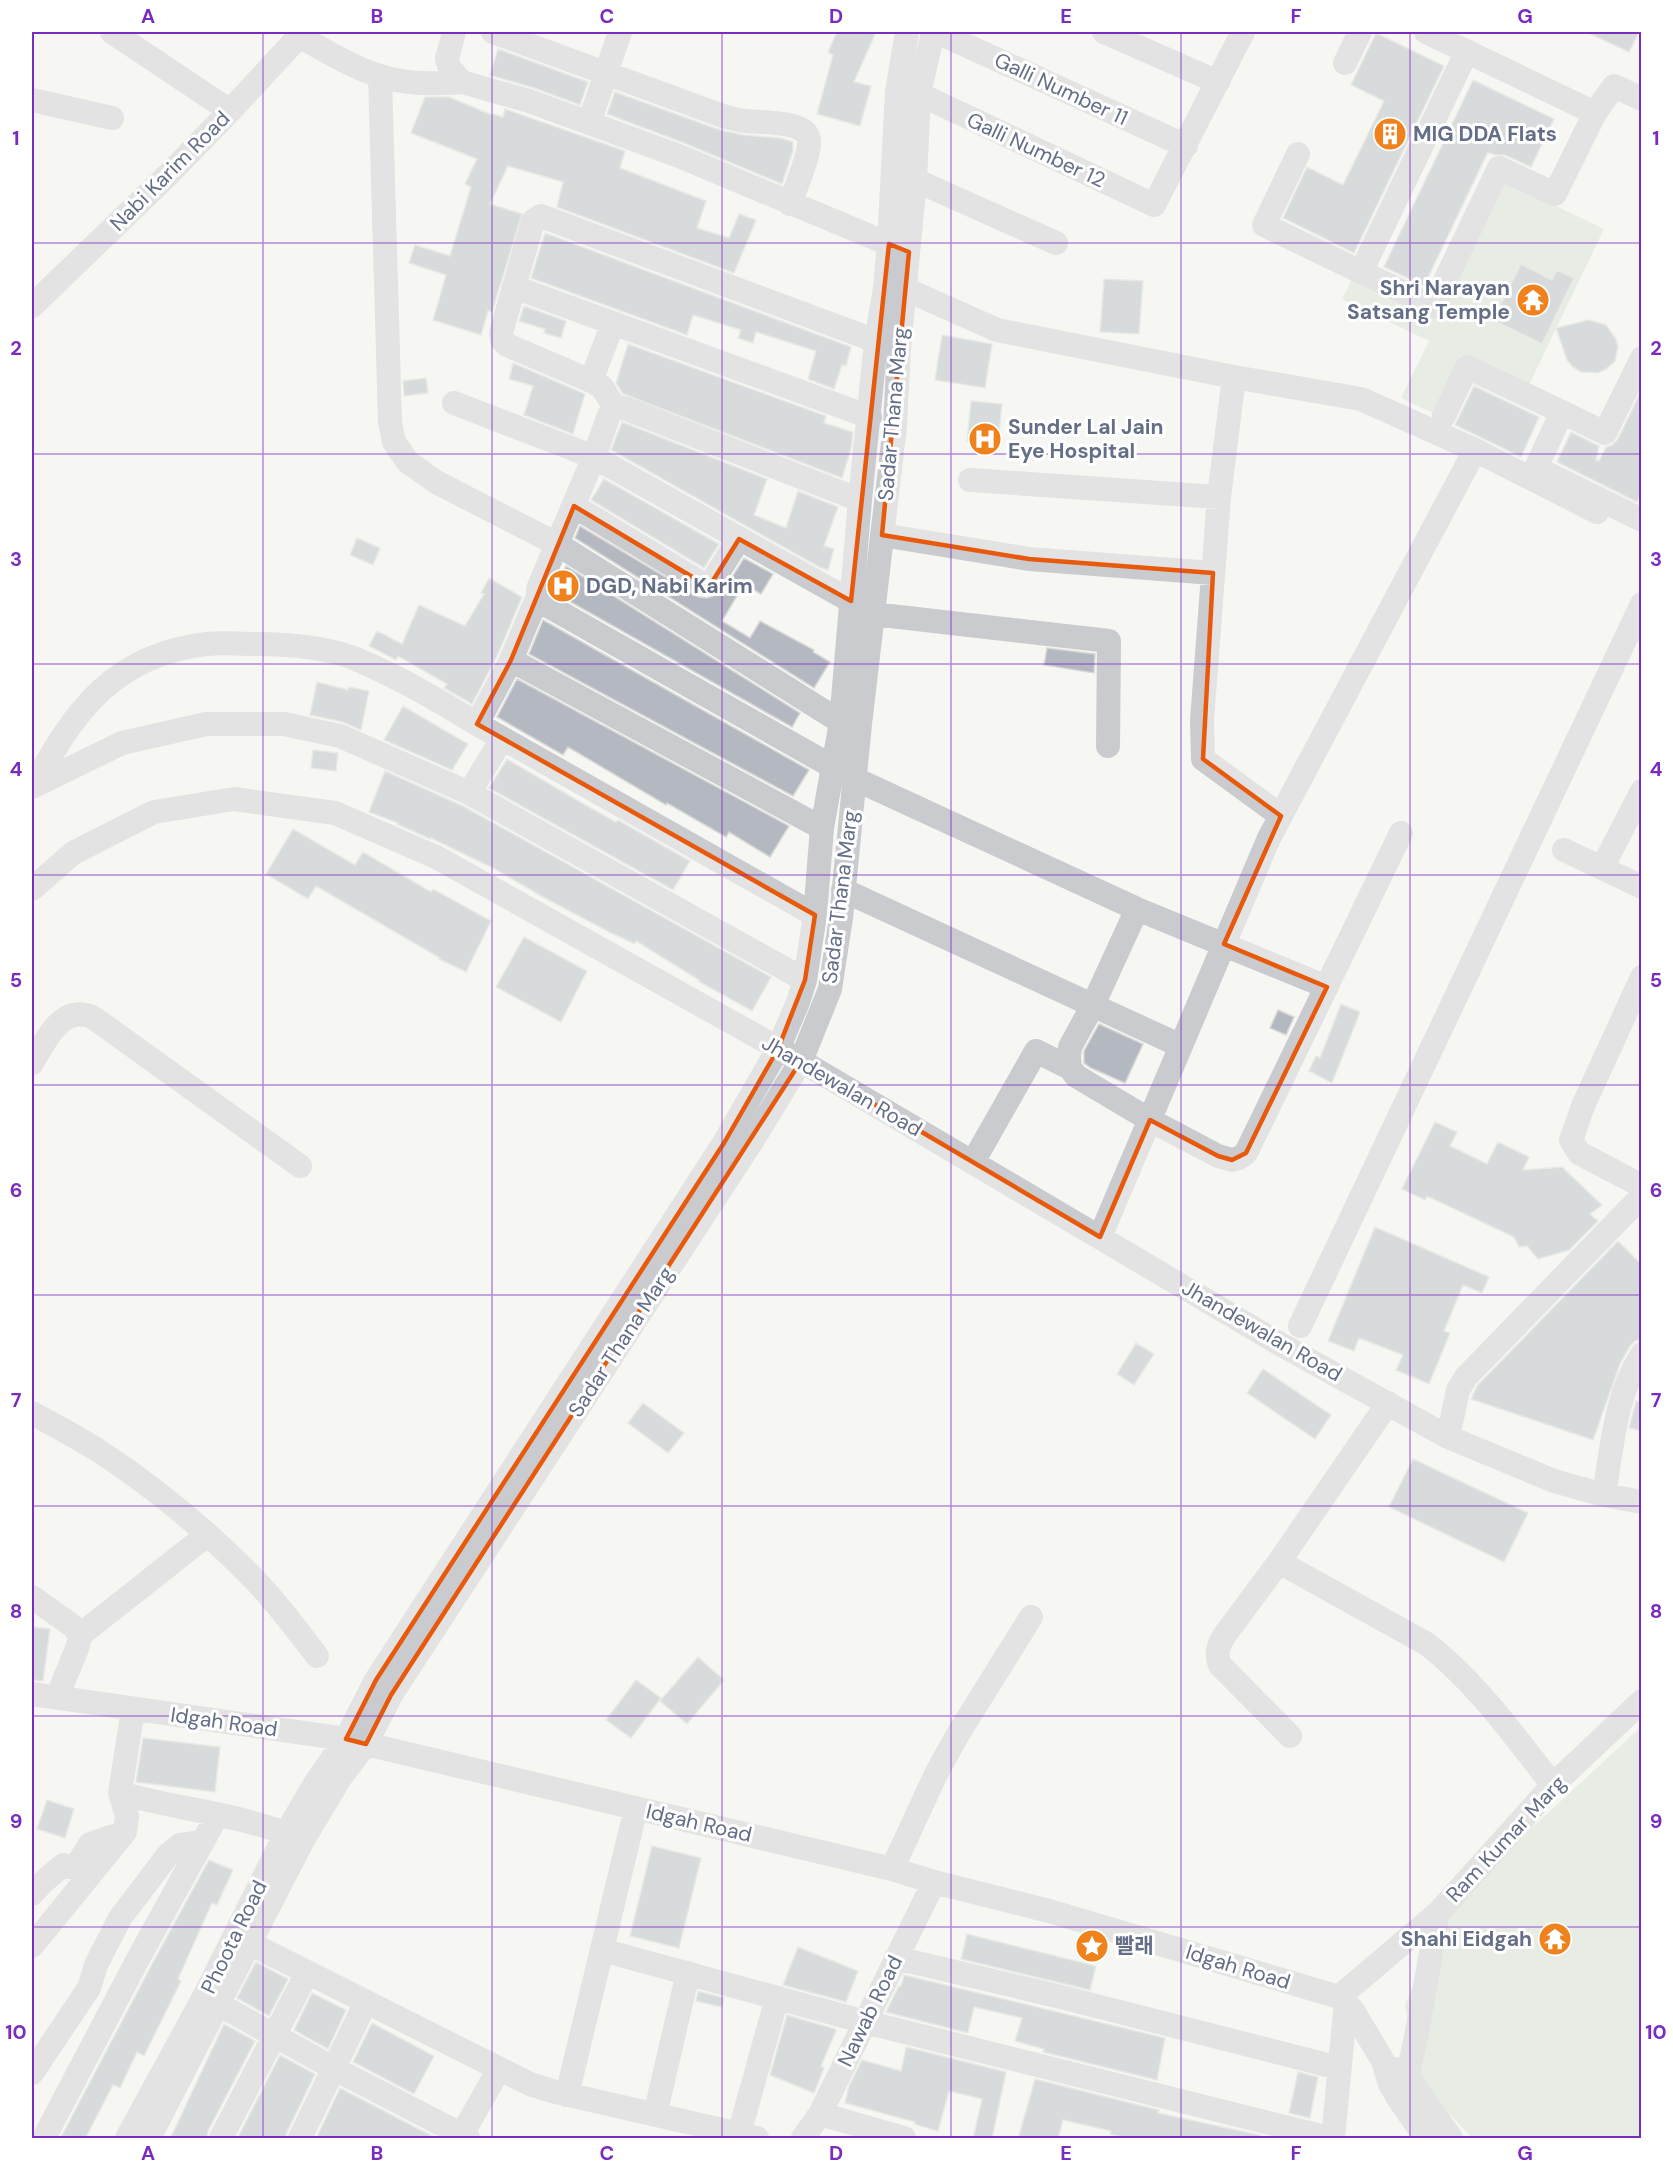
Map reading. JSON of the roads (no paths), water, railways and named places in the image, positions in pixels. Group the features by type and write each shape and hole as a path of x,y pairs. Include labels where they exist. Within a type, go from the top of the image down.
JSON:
{"street":[{"path":"112,32 230,111"},
{"path":"493,32 723,116 746,121 792,125 805,130 809,139 807,150 790,204"},
{"path":"589,123 620,32"},
{"name":"Sadar Thana Marg","path":"356,1741 391,1695 754,1138 801,1061 830,989 841,918 895,426 905,289 899,248 894,118 907,32"},
{"name":"Sadar Thana Marg","path":"356,1741 376,1680 724,1143 778,1049 805,980 815,915 822,828 841,722 876,341 885,288 899,248 915,180 919,94 935,32"},
{"name":"Galli Number 11","path":"935,32 1186,146"},
{"path":"1104,32 1218,82"},
{"path":"1186,146 1243,32"},
{"path":"1345,63 1360,32"},
{"path":"1426,32 1595,113"},
{"path":"301,34 349,64 380,77 408,83 462,82 528,101 679,156 899,248"},
{"name":"Nabi Karim Road","path":"33,303 170,173 301,34"},
{"path":"453,35 447,59 450,69 462,82"},
{"path":"1361,272 1467,51"},
{"path":"380,77 390,422 394,442 408,462 436,482 557,544 841,722"},
{"path":"1298,154 1264,225 1433,306 1499,168 1553,199 1595,113 1614,86 1641,99"},
{"name":"Galli Number 12","path":"919,94 1154,205 1186,146"},
{"path":"32,100 112,118"},
{"path":"915,180 1056,243"},
{"path":"615,408 602,387 507,345 501,340 501,333 533,221 541,216 876,341"},
{"path":"514,287 870,417"},
{"path":"905,289 997,330 1234,377 1361,399 1475,450 1597,512"},
{"path":"591,381 613,323"},
{"path":"1444,416 1467,366 1605,433 1641,358"},
{"path":"1234,377 1219,497 1202,720 1203,759 1281,816"},
{"path":"454,403 594,457 851,601"},
{"path":"477,724 511,660 609,415 615,408 624,408 860,500"},
{"path":"1562,412 1536,468 1641,520"},
{"path":"1100,1237 1269,838 1475,450"},
{"path":"970,480 1219,497"},
{"path":"574,506 701,583 712,582 740,539"},
{"path":"882,535 1029,559 1214,573"},
{"path":"538,596 543,603 833,767"},
{"path":"1300,1326 1641,604"},
{"path":"873,614 1109,641 1108,746"},
{"path":"33,785 55,745 90,699 119,674 161,654 207,644 290,644 354,658 411,685 502,739 815,915"},
{"path":"511,660 822,828"},
{"path":"33,785 122,743 206,724 284,724 340,736 469,793 805,980"},
{"path":"469,793 502,739"},
{"path":"855,779 1137,909 1327,987"},
{"path":"1602,868 1641,791"},
{"name":"Jhandewalan Road","path":"32,889 73,853 154,812 234,799 335,813 436,857 801,1061 1280,1344 1448,1437 1554,1481 1604,1495 1641,1502"},
{"path":"973,1162 1036,1050 1070,1068 1076,1076 1150,1120 1218,1156 1232,1160 1246,1153 1401,833"},
{"path":"1564,850 1641,887"},
{"path":"843,890 1181,1046"},
{"path":"1070,1068 1070,1047 1093,1005 1137,909"},
{"path":"1641,977 1582,1106 1571,1140 1579,1153 1641,1186"},
{"path":"32,1063 54,1029 69,1016 85,1015 99,1021 300,1166"},
{"path":"1448,1437 1458,1390 1466,1377 1641,1196"},
{"path":"1604,1495 1619,1408 1631,1371 1641,1354"},
{"path":"1290,1736 1220,1665 1216,1657 1219,1645 1388,1404"},
{"path":"32,1413 98,1450 155,1490 244,1569 278,1606 317,1656"},
{"path":"57,1697 78,1646 80,1635 207,1535"},
{"path":"1279,1562 1427,1644 1445,1658 1470,1683 1553,1785"},
{"path":"32,1597 74,1627 80,1635"},
{"path":"892,1869 936,1774 958,1734 1031,1617"},
{"name":"Idgah Road","path":"32,1694 356,1741 892,1869 1049,1911 1345,2003"},
{"name":"Ram Kumar Marg","path":"1345,2003 1438,1913 1553,1785 1641,1701"},
{"path":"32,1946 125,1832 127,1816 120,1793 133,1709"},
{"name":"Phoota Road","path":"149,2139 218,2004 242,1940 295,1836 320,1775 356,1741"},
{"path":"120,1793 154,1803 248,1820 295,1836"},
{"path":"567,2094 636,1808"},
{"path":"44,2139 138,1959 218,1814"},
{"path":"32,1894 63,1865 75,1868 90,1844 125,1832"},
{"path":"32,2073 89,1988 96,1965 120,1918 168,1855 180,1845 203,1842"},
{"name":"Nawab Road","path":"803,2139 820,2114 934,1882"},
{"path":"1407,2078 1418,2032 1438,1913"},
{"path":"242,1940 530,2084 748,2136 777,1998"},
{"name":"Phoota Road","path":"127,2139 205,1995 242,1940"},
{"path":"602,1950 865,2022 1331,2139 1345,2003"},
{"path":"896,1958 1058,1996 1339,2068"},
{"path":"221,2139 307,1973"},
{"path":"655,2115 688,1973"},
{"path":"300,2139 366,2002"},
{"path":"1345,2003 1383,2061 1390,2084 1398,2098 1426,2139"},
{"path":"218,2004 463,2137 499,2069"},
{"path":"1383,2061 1407,2078 1451,2139"},
{"path":"820,2114 904,2139"}],"place":[{"name":"MIG DDA Flats","path":"1390,134"},
{"name":"Shri Narayan Satsang Temple","path":"1533,300"},
{"name":"Sunder Lal Jain Eye Hospital","path":"985,439"},
{"name":"DGD, Nabi Karim","path":"563,586"},
{"name":"Shahi Eidgah","path":"1555,1939"},
{"name":"빨래","path":"1092,1946"}]}
